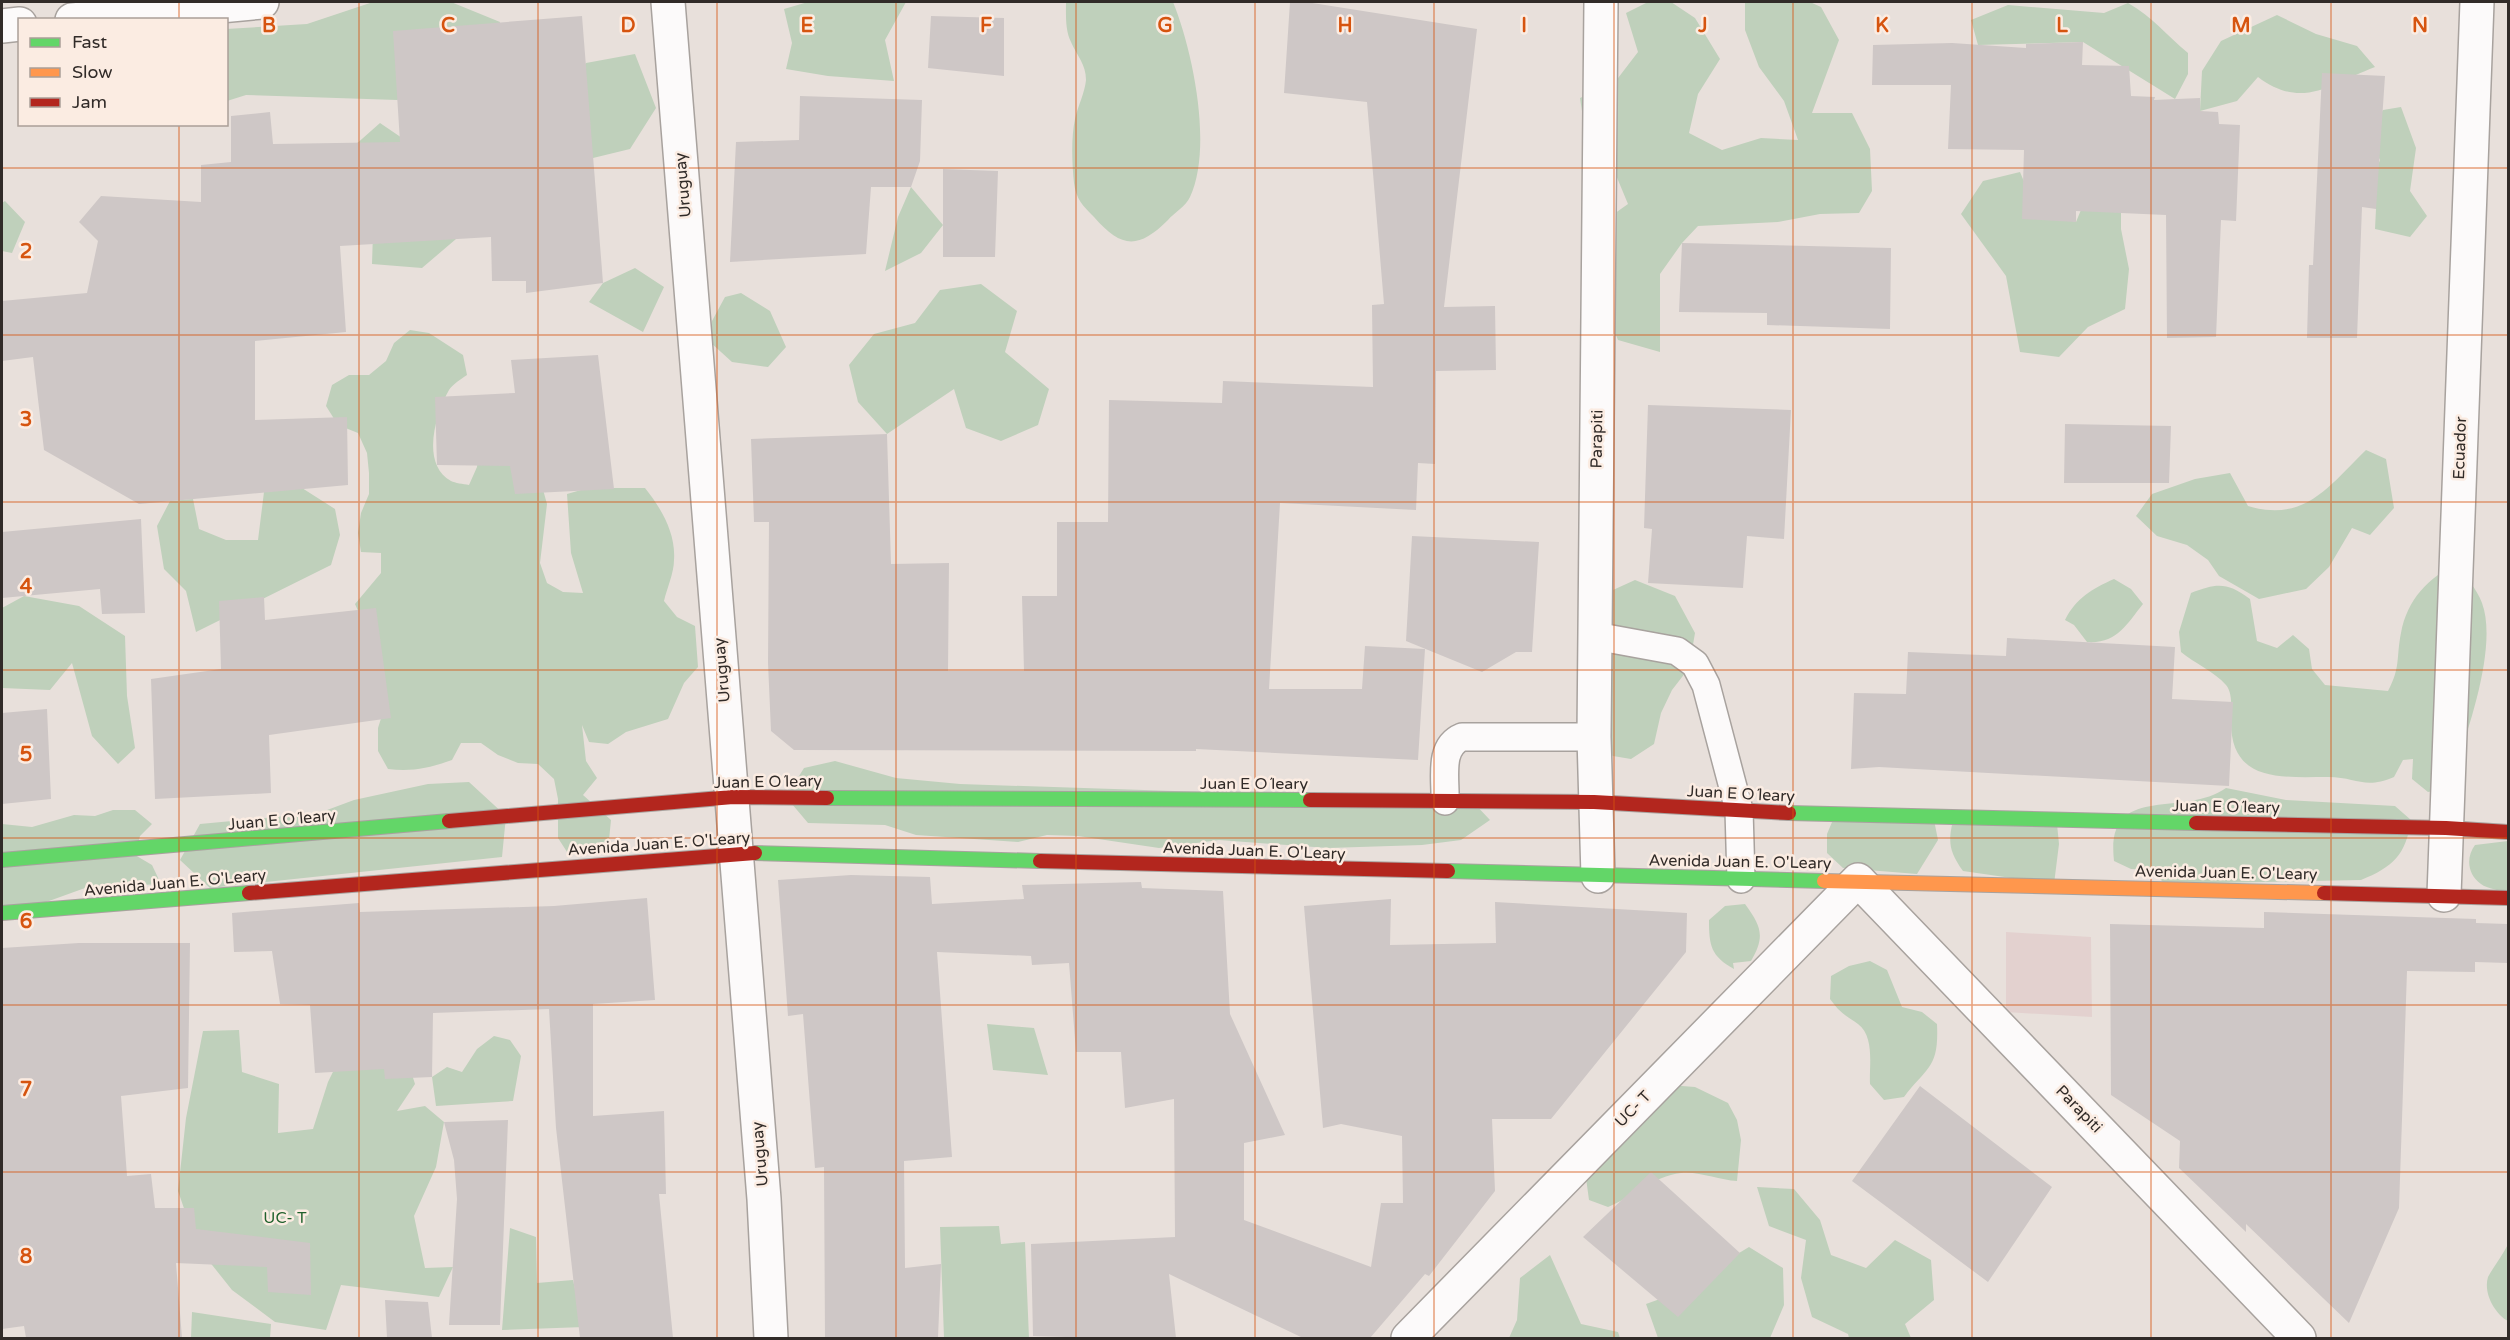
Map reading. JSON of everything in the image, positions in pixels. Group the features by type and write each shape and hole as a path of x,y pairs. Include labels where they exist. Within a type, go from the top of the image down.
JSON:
{"street":[{"path":"93,18 262,2"},
{"name":"Uruguay","path":"668,2 764,1199 771,1338"},
{"name":"Parapiti","path":"1598,876 1594,802 1594,737 1601,2"},
{"name":"Ecuador","path":"2444,895 2477,2"},
{"path":"2,26 18,24"},
{"name":"Juan E O´leary","path":"2,860 733,797 1594,802 1846,816 2446,828 2508,832"},
{"name":"Avenida Juan E. O'Leary","path":"2,914 736,853 2508,898"},
{"name":"Parapiti","path":"1858,880 2299,1338"},
{"name":"UC- T","path":"1408,1338 1858,880"}],"lane":[{"path":"1595,636 1677,651 1695,664 1706,685 1739,810 1741,879"},
{"path":"1445,801 1446,752 1453,741 1462,737 1594,737"}],"shaded area":[{"path":"2006,932 2091,937 2092,1017 2006,1012"}],"green space":[{"path":"373,2 451,2 500,22 489,65 397,100 246,95 228,101 228,29 307,24"},
{"path":"808,2 906,2 885,40 894,81 828,76 786,69 792,43 784,9"},
{"path":"1066,2 1173,2 1180,22 1198,100 1200,153 1197,177 1186,203 1157,230 1139,240 1130,241 1113,235 1087,209 1076,194 1072,151 1073,134 1086,74 1068,33"},
{"path":"1648,2 1671,2 1695,18 1720,59 1698,94 1689,133 1722,150 1761,138 1798,140 1784,101 1759,67 1745,30 1745,2 1810,2 1821,7 1839,40 1812,113 1852,113 1870,149 1872,191 1859,213 1820,214 1778,222 1698,226 1682,243 1660,274 1660,352 1618,340 1603,303 1594,228 1628,204 1613,168 1586,138 1580,98 1615,82 1638,52 1626,13"},
{"path":"2128,3 2152,20 2188,53 2188,74 2175,99 2083,42 1978,45 1971,20 2008,5 2104,13"},
{"path":"2277,15 2316,34 2357,46 2375,67 2331,86 2303,93 2289,92 2274,87 2258,77 2237,101 2200,111 2202,71 2221,41"},
{"path":"635,54 656,108 630,149 593,158 569,86 586,63"},
{"path":"2401,107 2416,148 2410,191 2427,216 2410,237 2375,229 2376,209 2368,191 2380,160 2368,133 2383,110"},
{"path":"380,123 430,157 456,239 422,268 372,264 374,201 354,146"},
{"path":"2020,172 2035,208 2076,222 2083,205 2121,191 2121,229 2129,269 2125,309 2088,327 2059,357 2020,352 2006,276 1961,214 1983,181"},
{"path":"911,187 943,225 921,253 885,271 898,217"},
{"path":"5,201 25,222 12,253 2,251 2,203"},
{"path":"635,268 664,287 643,332 589,302 603,283"},
{"path":"981,284 1017,311 1005,352 1049,389 1038,425 1001,441 966,428 954,389 887,434 858,402 849,365 874,334 915,323 940,290"},
{"path":"741,293 770,311 786,347 768,367 732,362 710,342 712,321 725,297"},
{"path":"410,330 429,333 463,355 467,375 449,390 436,424 433,451 441,473 451,481 469,485 477,467 481,429 542,486 547,504 540,563 547,583 563,592 583,593 571,553 567,494 588,488 645,488 662,512 670,531 673,540 674,565 664,601 677,617 695,626 698,667 684,683 668,719 626,732 608,744 589,742 582,725 586,761 597,778 583,795 611,820 609,840 591,852 569,855 558,838 558,799 554,779 538,764 518,763 498,755 481,743 461,743 452,760 421,769 397,770 388,769 378,751 378,728 384,709 364,624 355,604 381,573 381,553 361,552 358,533 361,513 369,494 367,453 358,433 338,425 326,406 332,385 349,375 369,375 386,361 394,343"},
{"path":"2366,450 2386,459 2394,508 2370,535 2352,528 2329,567 2306,589 2259,599 2219,576 2208,560 2187,545 2157,536 2136,516 2152,494 2195,479 2230,473 2248,506 2268,510 2301,505 2315,498 2327,488"},
{"path":"302,488 335,509 340,535 331,565 196,632 186,591 164,569 157,526 170,501 193,499 199,529 226,540 258,540 264,492"},
{"path":"2458,564 2482,603 2486,622 2486,645 2477,696 2448,788 2428,792 2412,779 2413,759 2403,760 2394,777 2368,783 2338,778 2276,776 2249,766 2239,755 2233,741 2228,688 2216,676 2181,652 2179,632 2191,593 2215,586 2235,589 2250,599 2257,641 2277,648 2293,635 2309,649 2312,669 2325,685 2388,691 2395,675 2401,633 2408,610 2429,582"},
{"path":"2114,579 2131,589 2143,604 2120,632 2106,640 2087,642 2074,625 2065,620 2069,612 2085,595"},
{"path":"1635,580 1675,596 1695,633 1689,668 1672,690 1661,713 1654,744 1631,759 1613,756 1593,744 1595,610 1613,590"},
{"path":"24,596 79,606 125,636 127,696 135,748 118,764 92,736 72,663 50,690 2,688 2,608"},
{"path":"835,761 896,778 960,784 1472,801 1490,820 1461,840 1422,845 1328,848 1219,840 1159,848 1078,836 1047,835 1018,842 916,835 885,825 808,823 786,797 804,768"},
{"path":"469,782 506,816 502,857 210,888 180,860 200,824 319,813 354,800 428,784"},
{"path":"2226,788 2286,800 2395,806 2411,820 2409,832 2401,851 2390,865 2361,880 2165,884 2151,870 2131,869 2114,861 2114,836 2122,820 2134,811 2150,806 2208,797"},
{"path":"113,810 135,810 152,824 140,836 135,855 152,865 161,884 85,888 2,918 2,824 32,827 74,815 95,816"},
{"path":"1835,815 1934,820 1938,840 1917,874 1843,868 1827,853 1827,834"},
{"path":"1954,816 2057,824 2059,844 2054,884 1963,871 1954,857 1951,845"},
{"path":"2508,841 2508,893 2487,887 2476,880 2469,860 2475,845"},
{"path":"1745,904 1755,919 1760,938 1751,961 1733,963 1734,969 1716,955 1711,944 1709,920 1725,906"},
{"path":"1870,961 1887,970 1902,1007 1922,1012 1937,1024 1934,1058 1926,1072 1904,1097 1884,1100 1870,1084 1870,1052 1867,1036 1858,1024 1840,1011 1830,999 1831,976 1849,966"},
{"path":"987,1024 1034,1028 1048,1075 993,1070"},
{"name":"UC- T","path":"356,1025 399,1034 415,1084 397,1111 425,1106 444,1122 436,1167 414,1216 425,1268 453,1267 439,1297 341,1285 326,1330 275,1322 232,1290 197,1246 178,1191 186,1118 203,1031 239,1030 242,1072 279,1084 278,1133 313,1129 328,1082"},
{"path":"494,1036 510,1040 521,1056 513,1101 436,1106 432,1077 447,1067 462,1072 477,1049"},
{"path":"1669,1085 1695,1087 1728,1103 1737,1120 1741,1140 1737,1181 1695,1173 1681,1173 1652,1182 1608,1207 1589,1200 1586,1178"},
{"path":"1757,1187 1794,1189 1820,1220 1831,1255 1866,1268 1895,1240 1931,1260 1934,1300 1905,1324 1911,1338 1849,1338 1848,1334 1812,1317 1801,1278 1806,1240 1769,1226"},
{"path":"999,1226 1001,1244 1025,1242 1029,1338 944,1338 940,1227"},
{"path":"510,1228 536,1237 537,1283 573,1280 584,1327 502,1330"},
{"path":"2508,1244 2508,1321 2491,1302 2487,1283 2488,1277"},
{"path":"1749,1247 1783,1268 1784,1305 1770,1338 1658,1338 1646,1304 1685,1290 1716,1267"},
{"path":"1550,1255 1581,1324 1618,1332 1620,1338 1509,1338 1517,1320 1520,1278"},
{"path":"192,1312 271,1324 270,1338 191,1338"}],"building":[{"path":"1290,2 1306,2 1477,29 1444,307 1495,306 1496,370 1436,371 1435,464 1418,463 1416,510 1280,503 1269,689 1362,689 1365,646 1425,649 1418,760 1196,749 1196,751 794,750 771,731 768,663 769,522 754,522 751,439 887,434 891,564 949,563 948,671 1024,671 1022,596 1057,596 1057,522 1108,522 1109,400 1222,403 1223,381 1373,387 1372,305 1384,304 1367,102 1284,93"},
{"path":"582,16 603,283 526,293 526,281 492,281 491,237 340,246 346,332 255,341 255,420 347,417 348,485 139,504 44,450 33,357 2,361 2,301 87,293 98,241 79,222 101,196 201,202 201,165 231,162 231,116 270,112 273,144 400,142 393,31"},
{"path":"931,16 1004,18 1004,76 928,68"},
{"path":"2083,42 2082,65 2129,66 2131,96 2155,97 2154,100 2200,98 2200,111 2218,112 2219,124 2240,125 2236,221 2221,220 2216,337 2167,338 2166,215 2076,211 2076,222 2022,219 2024,150 1948,149 1951,85 1872,85 1873,45 1952,43 2026,48 2026,44"},
{"path":"2322,73 2385,76 2376,209 2362,207 2357,338 2307,338 2309,265 2313,265"},
{"path":"800,96 922,100 920,161 911,187 871,187 866,254 730,262 736,142 799,140"},
{"path":"943,169 998,171 995,257 943,257"},
{"path":"1682,243 1891,248 1890,329 1767,325 1767,313 1679,312"},
{"path":"598,355 614,489 515,494 510,466 437,465 435,397 515,393 511,360"},
{"path":"1648,405 1791,410 1784,539 1747,536 1743,588 1648,583 1652,529 1644,528"},
{"path":"2065,424 2171,426 2169,483 2064,483"},
{"path":"141,519 145,613 102,614 100,589 2,598 2,532"},
{"path":"1412,536 1539,542 1532,652 1516,652 1482,672 1406,641"},
{"path":"264,597 265,620 376,608 391,718 269,735 271,793 155,799 151,679 221,669 219,601"},
{"path":"2007,638 2175,647 2172,699 2233,702 2229,786 1879,767 1851,769 1854,693 1906,694 1908,652 2006,656"},
{"path":"47,709 51,799 2,804 2,713"},
{"path":"851,875 930,877 932,904 1024,899 1022,885 1141,882 1142,888 1223,891 1230,1014 1285,1135 1244,1143 1244,1220 1371,1267 1381,1203 1403,1203 1402,1136 1341,1124 1323,1128 1304,906 1391,899 1390,945 1496,943 1495,902 1687,913 1686,952 1551,1119 1492,1119 1495,1191 1429,1276 1425,1274 1370,1338 1303,1338 1169,1274 1176,1338 1098,1338 1033,1336 1031,1244 1175,1237 1174,1099 1125,1108 1121,1052 1076,1052 1069,963 1032,965 1031,956 937,952 952,1157 904,1161 905,1268 941,1264 938,1338 825,1338 824,1167 815,1168 803,1014 788,1016 778,880"},
{"path":"647,898 655,1000 593,1004 593,1116 664,1111 666,1194 659,1194 673,1338 580,1338 556,1128 549,1009 433,1013 432,1077 385,1079 384,1069 315,1073 310,1005 280,1004 272,951 234,952 232,913 359,903 360,912 554,906"},
{"path":"2264,912 2476,919 2476,923 2508,924 2508,963 2475,962 2475,972 2407,971 2399,1208 2349,1323 2246,1224 2246,1232 2179,1168 2180,1141 2111,1095 2110,924 2264,928"},
{"path":"79,943 190,943 188,1088 121,1096 127,1176 151,1174 155,1208 194,1208 196,1229 310,1243 311,1295 268,1292 267,1267 176,1263 182,1338 26,1338 24,1326 2,1329 2,948"},
{"path":"1920,1086 2052,1187 1988,1282 1852,1181"},
{"path":"508,1120 500,1325 449,1325 457,1199 454,1160 444,1122"},
{"path":"1651,1172 1740,1253 1678,1317 1583,1237"},
{"path":"385,1300 428,1302 432,1338 387,1338"}],"traffic: fast":[{"path":"827,798 1310,800"},
{"path":"1789,813 2196,823"},
{"path":"2,860 449,821"},
{"path":"755,853 1040,861"},
{"path":"1448,871 1824,881"},
{"path":"2,913 249,893"}],"traffic: slow":[{"path":"1824,881 2324,893"}],"traffic: jam":[{"path":"449,821 733,797 827,798"},
{"path":"1310,800 1594,802 1789,813"},
{"path":"2196,823 2446,828 2508,832"},
{"path":"249,893 755,853"},
{"path":"1040,861 1448,871"},
{"path":"2324,893 2508,898"}]}
